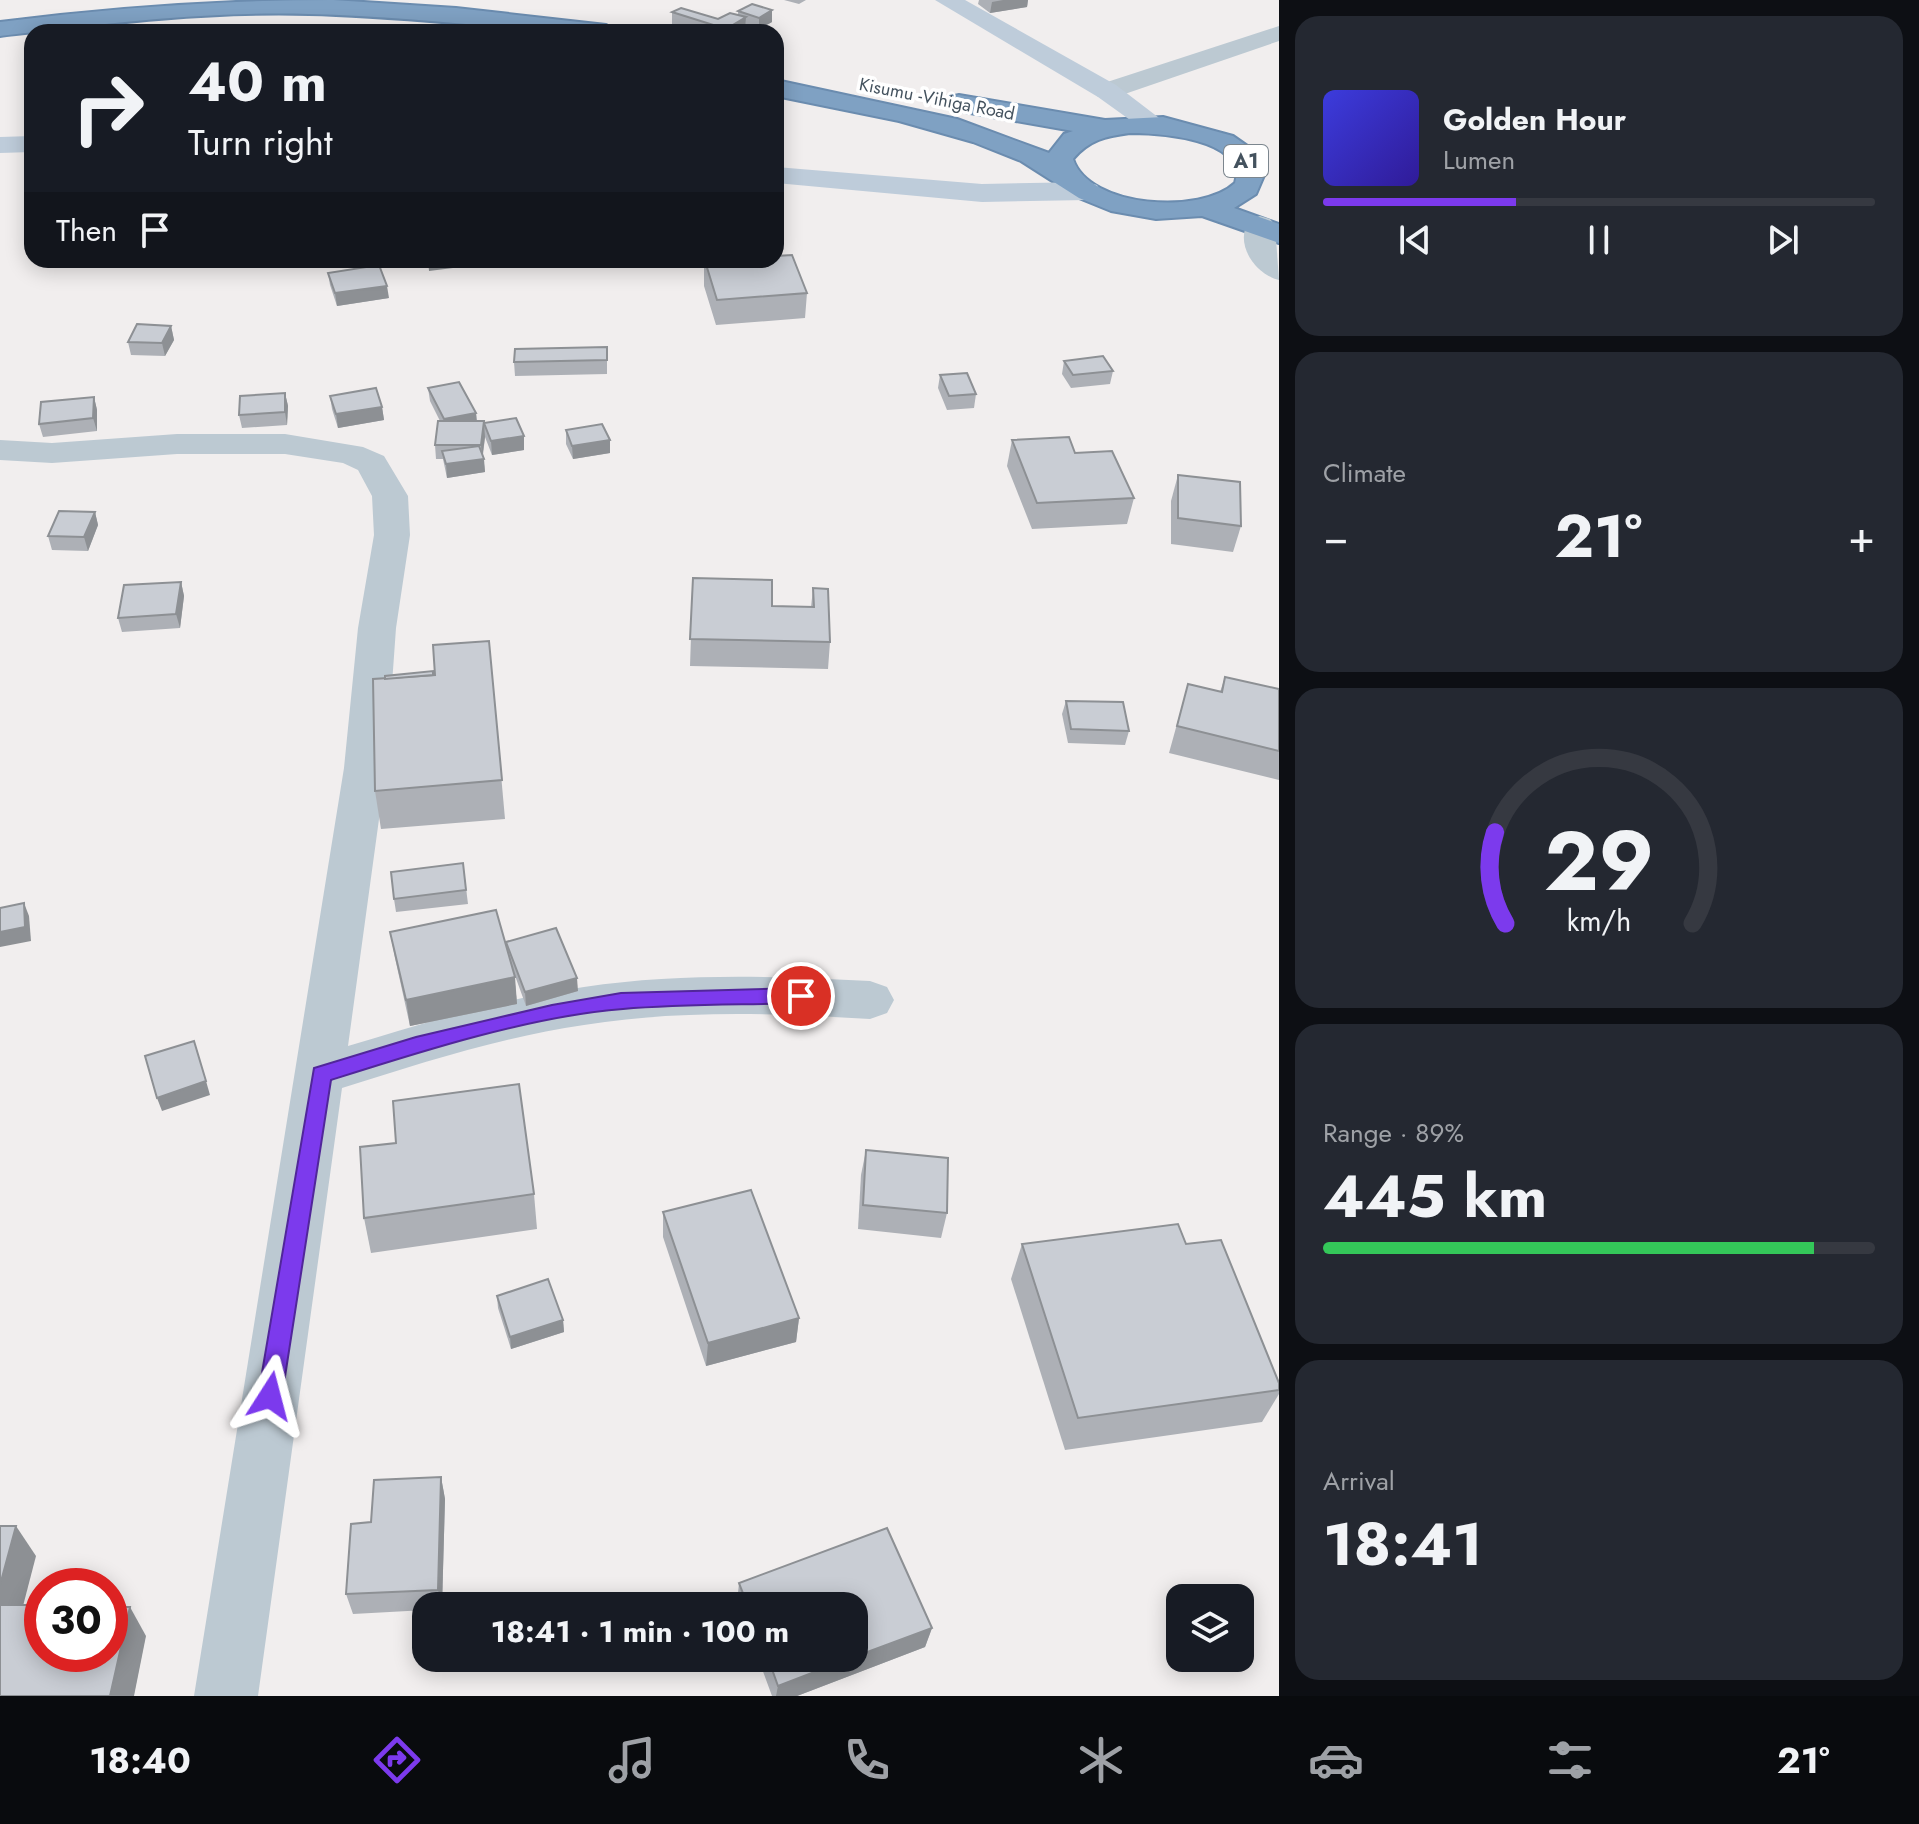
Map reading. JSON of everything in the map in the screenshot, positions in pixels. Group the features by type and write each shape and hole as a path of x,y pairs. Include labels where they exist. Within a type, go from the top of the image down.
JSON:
{"highway":[{"path":"49,24 206,8 297,7 406,10 533,24"},
{"path":"0,29 24,27"},
{"path":"0,50 24,47"},
{"name":"Kisumu -Vihiga Road","path":"784,69 1030,117 1100,127"},
{"name":"Kisumu -Vihiga Road","path":"784,90 969,131 1003,142 1064,174"},
{"name":"A1","path":"1251,173 1248,188 1232,200 1207,208 1174,211 1140,208 1087,191 1064,174 1059,158 1065,145 1078,134 1100,127 1154,124 1196,132 1230,147 1245,160 1251,173 1279,189"},
{"name":"A1","path":"1207,208 1270,230"}],"street":[{"path":"947,0 1107,91 1154,124"},
{"path":"1107,91 1279,33"},
{"path":"0,145 24,144"},
{"path":"784,176 982,193 1087,191"},
{"path":"1270,230 1257,245 1260,253 1279,271"},
{"path":"0,450 52,453 177,444 285,444 351,454 372,463 390,496 392,535 377,628 365,768 331,976 321,1074 226,1696"},
{"path":"321,1074 416,1045 552,1013 621,1001 801,996 870,1000"}],"building":[{"path":"752,4 772,10 759,18 738,11"},
{"path":"681,8 718,19 730,13 746,17 734,24 710,24 672,12"},
{"path":"792,255 807,293 717,300 707,268 784,268 784,256"},
{"path":"380,268 387,286 335,293 328,273"},
{"path":"137,324 171,326 162,343 128,342"},
{"path":"607,347 607,360 514,362 515,349"},
{"path":"1103,356 1113,371 1073,375 1064,361"},
{"path":"967,373 976,394 949,396 940,375"},
{"path":"459,382 476,413 444,419 428,388"},
{"path":"376,388 382,407 336,414 330,396"},
{"path":"285,393 285,412 239,415 240,396"},
{"path":"94,397 93,418 39,424 41,402"},
{"path":"516,418 524,436 491,441 484,423"},
{"path":"438,421 484,421 481,445 435,445"},
{"path":"602,424 610,440 572,446 566,430"},
{"path":"1069,437 1075,453 1112,451 1134,498 1037,503 1012,440"},
{"path":"479,446 484,459 446,464 442,451"},
{"path":"1178,475 1240,482 1241,526 1178,518"},
{"path":"59,511 95,512 84,537 48,536"},
{"path":"693,578 772,580 772,606 814,607 813,588 828,589 830,642 690,639"},
{"path":"181,582 176,614 118,618 124,585"},
{"path":"489,641 502,780 375,791 373,679 435,675 433,645"},
{"path":"433,671 433,675 385,679 385,676"},
{"path":"1225,677 1279,689 1279,751 1177,726 1188,684 1222,692"},
{"path":"1066,701 1123,702 1129,731 1071,729"},
{"path":"463,863 466,890 394,899 391,872"},
{"path":"24,903 25,927 0,932 0,908"},
{"path":"496,910 515,977 406,1000 390,932"},
{"path":"556,928 577,978 525,992 506,942"},
{"path":"194,1041 206,1081 157,1098 145,1056"},
{"path":"519,1084 534,1194 364,1218 360,1147 396,1143 393,1101"},
{"path":"866,1150 948,1158 947,1213 863,1205"},
{"path":"751,1190 799,1318 708,1343 663,1212"},
{"path":"1178,1224 1186,1244 1221,1240 1279,1383 1279,1390 1078,1418 1022,1244"},
{"path":"548,1279 563,1320 510,1337 497,1296"},
{"path":"441,1477 438,1590 346,1594 351,1524 371,1522 374,1480"},
{"path":"0,1526 16,1526 0,1585"},
{"path":"887,1528 932,1628 868,1652 868,1592 743,1592 739,1583"},
{"path":"0,1605 24,1605 24,1672 115,1672 110,1696 0,1696"},
{"path":"773,1672 814,1672 778,1686"}],"route":[{"path":"270,1396 321,1074 416,1045 552,1013 621,1001 801,996"}]}
